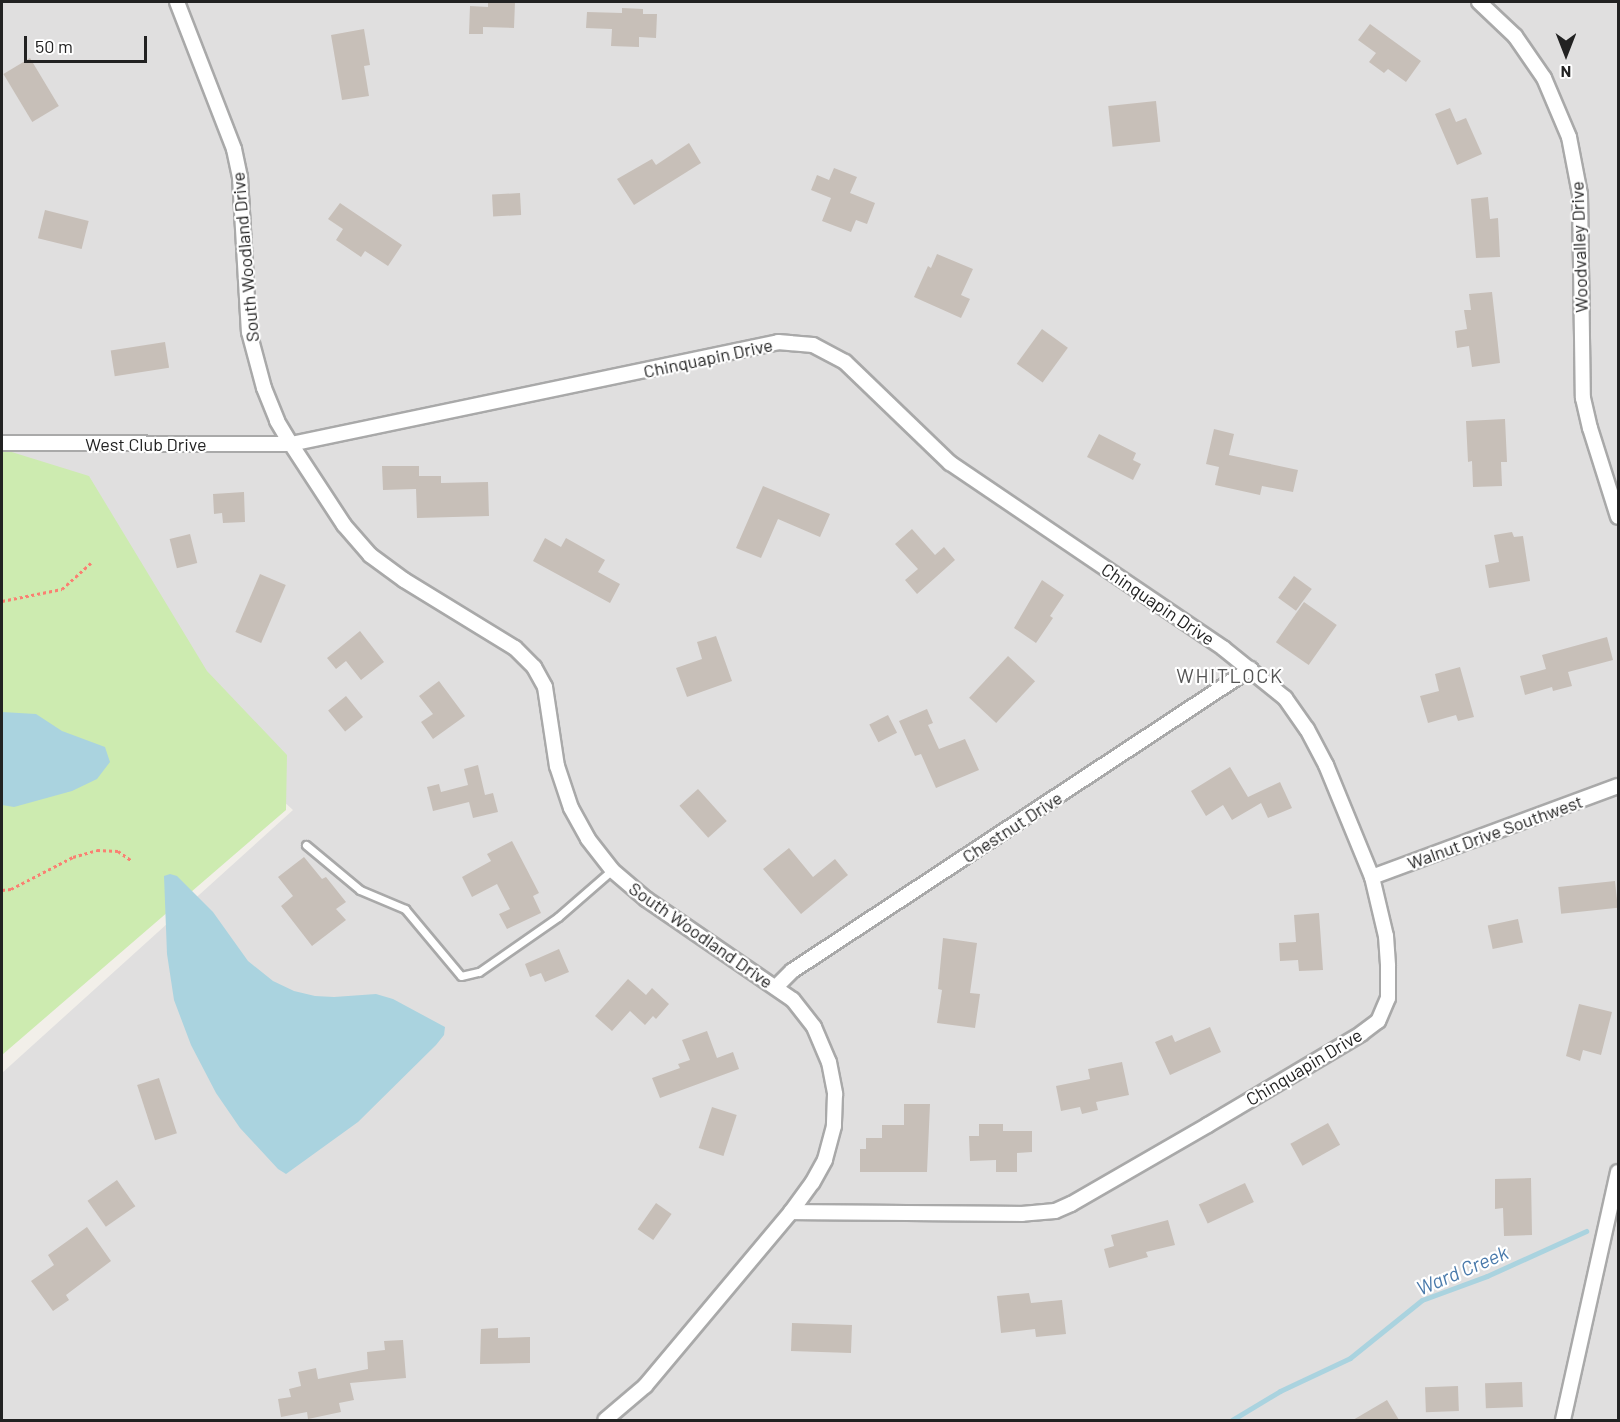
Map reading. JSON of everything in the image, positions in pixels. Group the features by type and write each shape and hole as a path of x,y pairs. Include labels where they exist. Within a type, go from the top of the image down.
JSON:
{"street":[{"name":"South Woodland Drive","path":"177,2 234,149 240,177 249,332 264,388 277,421 291,444 339,518 370,555 404,580 516,648 534,667 545,687 557,766 571,808 588,839 612,870 646,899 793,1000 814,1027 830,1062 835,1094 834,1126 825,1160 791,1212 645,1386 605,1420"},
{"name":"Woodvalley Drive","path":"1489,4 1544,78 1569,137 1580,194 1583,398 1618,518"},
{"name":"Chinquapin Drive","path":"291,444 778,342 813,345 845,362 950,463 1250,669 1285,698 1307,729 1326,765 1372,877 1386,936 1388,966 1388,998 1378,1021 1361,1034 1071,1204 1039,1214 791,1212"},
{"name":"West Club Drive","path":"2,443 291,444"},
{"name":"Chestnut Drive","path":"776,987 792,971 1250,669"},
{"name":"Walnut Drive Southwest","path":"1372,877 1618,786"},
{"path":"1563,1420 1618,1172"}],"lane":[{"path":"306,845 360,890 405,909 460,976 479,972 548,924 612,870"}],"path":[{"path":"2,601 62,589 91,563"},
{"path":"2,890 11,889 73,857 97,850 118,851 131,860"}],"shaded area":[{"path":"2,2 1618,2 1618,1420 2,1420 2,1073 293,810 2,543"}],"green space":[{"path":"2,449 89,476 207,671 287,755 286,810 2,1055"}],"water":[{"path":"2,712 36,714 62,731 105,747 110,762 97,779 72,791 14,807 2,805"},
{"path":"170,874 177,876 213,912 248,961 273,981 294,991 315,996 376,994 393,999 445,1027 444,1035 436,1045 358,1122 286,1174 278,1169 240,1128 216,1093 191,1045 174,1000 167,954 164,876"}],"building":[{"path":"488,2 515,2 514,28 483,27 483,34 469,34 470,6 488,7"},
{"path":"622,8 643,9 643,14 657,14 656,38 639,37 639,47 611,46 612,29 586,28 587,12 622,13"},
{"path":"1370,24 1421,61 1406,82 1388,69 1384,73 1369,62 1376,53 1358,40"},
{"path":"364,29 370,65 364,66 369,96 342,100 331,35"},
{"path":"30,58 59,106 32,122 3,74"},
{"path":"1156,101 1160,142 1113,147 1108,106"},
{"path":"1450,108 1456,122 1466,118 1482,154 1457,165 1435,114"},
{"path":"689,143 701,163 634,205 617,179 652,159 656,165"},
{"path":"834,168 857,177 850,193 875,203 867,224 856,220 851,232 822,221 831,198 811,190 817,175 829,180"},
{"path":"520,193 521,215 493,216 492,194"},
{"path":"1488,197 1490,219 1498,218 1500,257 1476,258 1471,199"},
{"path":"340,203 402,245 388,266 365,251 361,257 336,240 343,229 328,219"},
{"path":"45,210 89,221 82,249 38,238"},
{"path":"937,254 973,269 961,295 970,299 961,318 914,297 928,266 931,268"},
{"path":"1492,292 1500,363 1472,367 1469,346 1457,348 1455,331 1467,329 1464,310 1471,310 1469,294"},
{"path":"1042,329 1068,348 1043,383 1017,364"},
{"path":"165,342 169,368 115,376 111,351"},
{"path":"1505,419 1507,462 1501,462 1502,486 1473,487 1472,461 1468,462 1466,421"},
{"path":"1214,429 1234,434 1229,455 1298,470 1293,492 1262,486 1260,495 1215,485 1219,467 1206,464"},
{"path":"1099,434 1136,453 1133,460 1141,464 1133,480 1087,457"},
{"path":"382,466 419,466 419,476 441,476 441,483 488,482 489,516 417,518 416,489 383,490"},
{"path":"763,486 830,514 820,537 778,519 761,558 736,548"},
{"path":"244,492 245,522 223,523 222,513 214,514 213,494"},
{"path":"912,529 935,555 944,547 955,560 917,594 905,580 918,569 895,544"},
{"path":"1512,532 1514,537 1523,536 1530,581 1489,588 1485,565 1499,562 1494,535"},
{"path":"190,534 197,563 177,568 170,539"},
{"path":"545,538 561,547 566,538 605,560 598,572 620,584 610,603 533,561"},
{"path":"260,574 286,585 261,643 235,632"},
{"path":"1294,576 1312,589 1296,611 1278,598"},
{"path":"1042,580 1064,595 1050,616 1053,618 1036,643 1014,628"},
{"path":"1304,602 1337,625 1309,665 1276,642"},
{"path":"360,631 384,662 361,680 346,661 336,669 327,658"},
{"path":"716,636 732,681 687,697 676,668 702,659 697,642"},
{"path":"1607,637 1613,660 1568,672 1572,686 1553,691 1552,687 1525,695 1520,676 1546,669 1542,655"},
{"path":"1008,656 1035,681 996,723 969,698"},
{"path":"1460,667 1474,717 1458,721 1456,715 1428,723 1420,696 1439,691 1435,674"},
{"path":"439,681 465,716 433,739 421,722 433,714 419,696"},
{"path":"346,696 363,717 345,731 328,710"},
{"path":"927,709 933,723 928,725 939,749 965,739 979,770 936,788 921,754 915,756 899,721"},
{"path":"888,715 897,733 878,742 869,725"},
{"path":"478,765 485,795 493,793 498,812 473,818 469,802 433,811 427,787 439,784 441,792 468,785 464,769"},
{"path":"1230,767 1248,797 1280,782 1292,808 1268,818 1261,803 1232,820 1223,805 1206,816 1191,791"},
{"path":"698,789 727,821 708,838 679,806"},
{"path":"512,841 539,893 533,896 541,913 507,929 499,914 510,909 497,884 472,897 462,877 491,861 487,854"},
{"path":"789,848 813,877 835,859 848,875 801,914 763,869"},
{"path":"304,857 322,879 326,877 346,902 336,909 346,920 312,946 281,906 293,896 278,877"},
{"path":"1615,881 1618,908 1561,914 1558,887"},
{"path":"1319,913 1323,970 1299,971 1298,960 1280,961 1279,943 1296,942 1294,915"},
{"path":"1518,919 1523,942 1493,949 1488,925"},
{"path":"943,938 977,943 970,993 980,994 975,1028 937,1023 942,990 938,989"},
{"path":"559,949 569,972 545,982 541,973 530,977 525,964"},
{"path":"628,979 646,995 652,988 669,1004 656,1019 653,1016 645,1025 630,1011 612,1031 595,1016"},
{"path":"1579,1004 1612,1012 1601,1055 1583,1050 1580,1061 1566,1056"},
{"path":"1210,1027 1221,1052 1170,1075 1155,1042 1172,1035 1175,1042"},
{"path":"707,1031 717,1058 733,1052 739,1069 660,1098 652,1078 680,1068 678,1064 690,1060 682,1040"},
{"path":"1122,1062 1129,1095 1096,1102 1098,1110 1082,1114 1080,1107 1061,1111 1056,1086 1090,1079 1088,1069"},
{"path":"159,1078 177,1133 155,1140 137,1085"},
{"path":"904,1104 930,1104 927,1172 860,1172 860,1149 866,1149 866,1138 882,1138 882,1125 904,1125"},
{"path":"712,1107 737,1115 723,1156 699,1148"},
{"path":"1328,1123 1340,1145 1303,1166 1290,1144"},
{"path":"979,1124 1003,1124 1003,1131 1032,1131 1032,1152 1017,1153 1017,1172 996,1172 996,1160 970,1161 969,1136 979,1136"},
{"path":"1531,1178 1532,1235 1504,1236 1503,1208 1495,1209 1495,1179"},
{"path":"117,1180 135,1206 106,1227 88,1201"},
{"path":"1245,1183 1254,1202 1208,1224 1199,1205"},
{"path":"656,1203 672,1214 653,1240 638,1229"},
{"path":"1168,1220 1175,1245 1146,1252 1148,1257 1109,1268 1104,1249 1114,1246 1111,1235"},
{"path":"87,1227 111,1261 66,1295 69,1300 53,1311 31,1281 54,1265 48,1255"},
{"path":"1029,1293 1031,1303 1062,1300 1066,1334 1036,1337 1035,1329 1001,1333 997,1296"},
{"path":"792,1323 852,1325 851,1353 791,1351"},
{"path":"498,1328 498,1338 530,1337 530,1363 480,1364 481,1329"},
{"path":"403,1340 406,1378 350,1383 354,1400 339,1403 341,1412 308,1419 307,1412 281,1417 278,1399 291,1397 289,1389 301,1386 298,1372 316,1368 318,1379 368,1369 367,1352 385,1350 384,1341"},
{"path":"1522,1382 1523,1407 1486,1408 1485,1383"},
{"path":"1458,1386 1459,1411 1426,1412 1425,1387"},
{"path":"1387,1400 1399,1420 1353,1420"}],"waterway":[{"name":"Ward Creek","path":"1232,1420 1280,1391 1350,1358 1422,1300 1487,1276 1586,1231"}],"district":[{"name":"WHITLOCK","path":"1230,675"}]}
